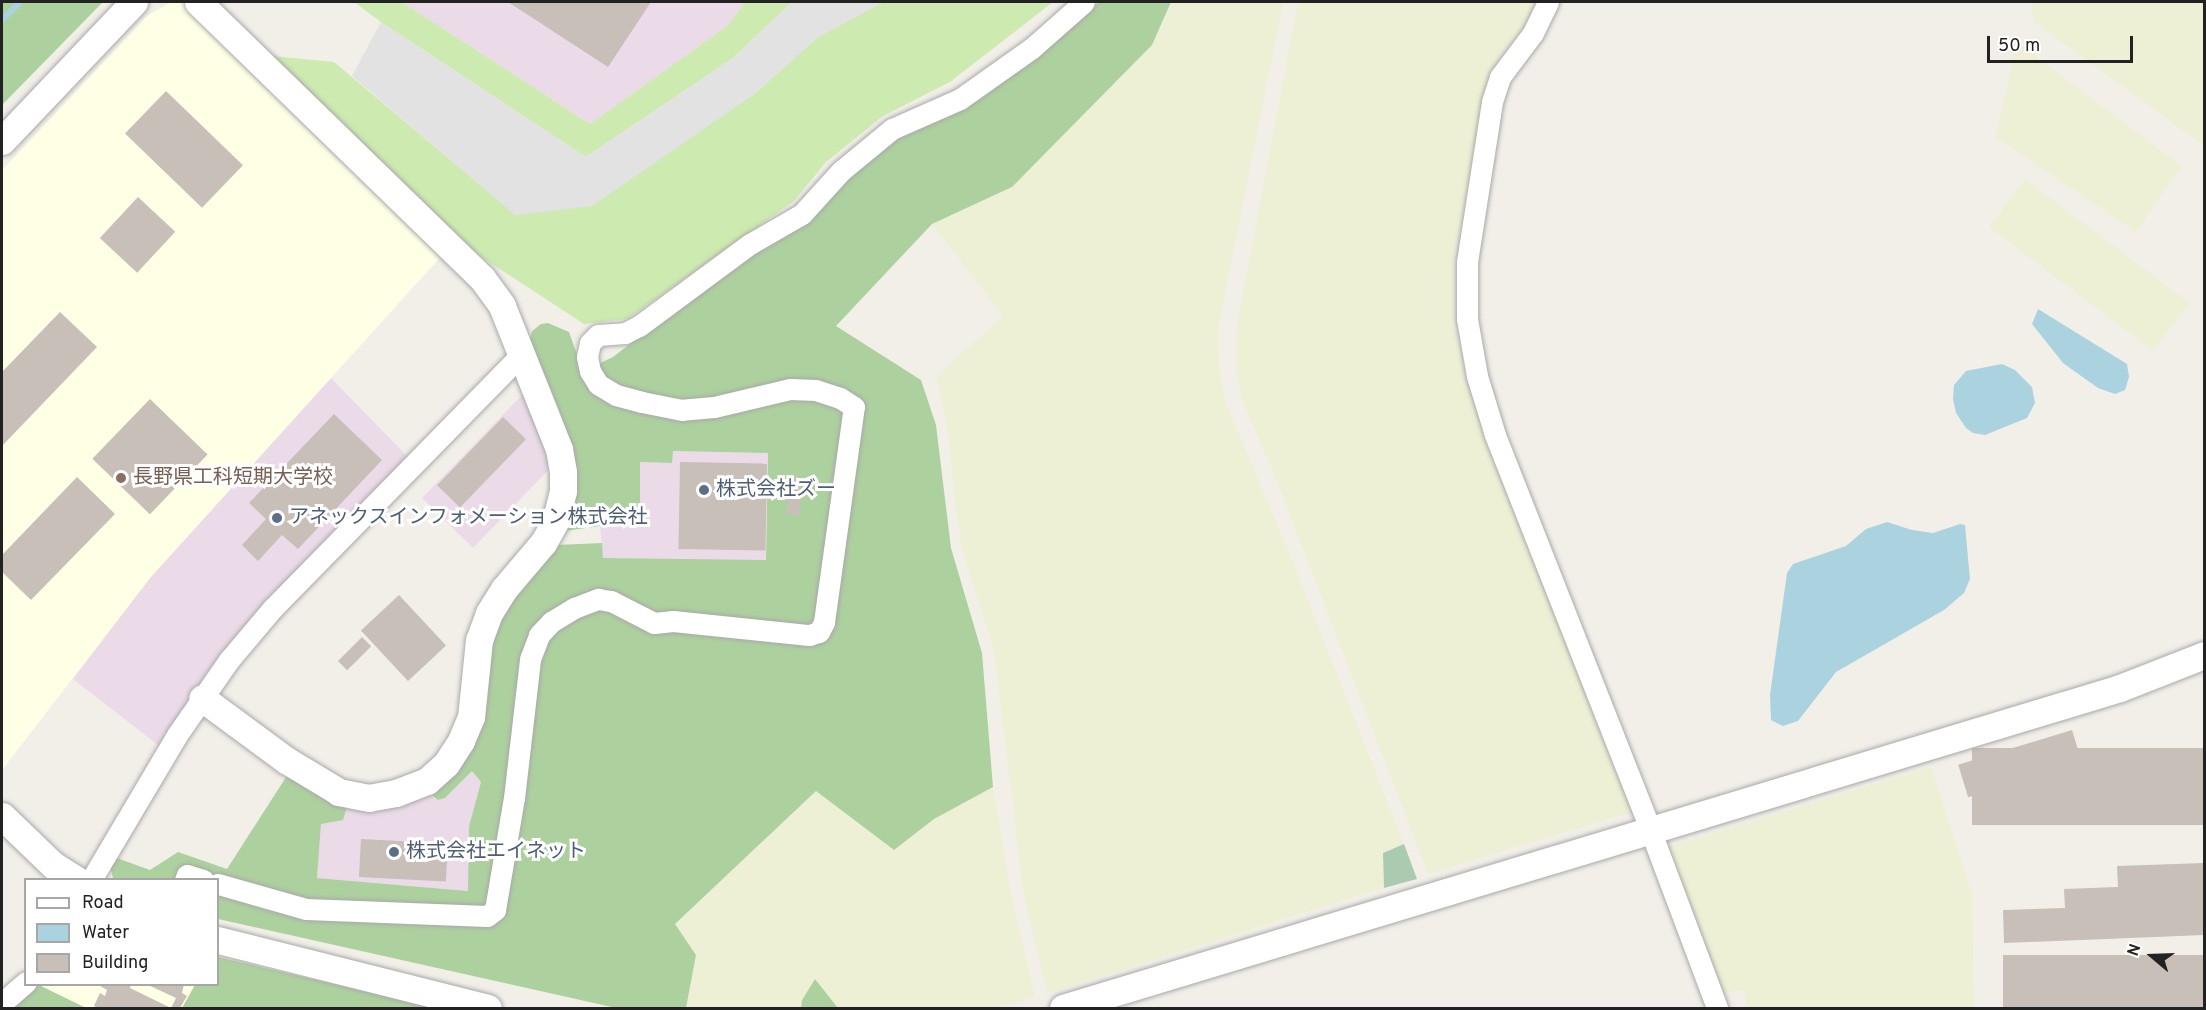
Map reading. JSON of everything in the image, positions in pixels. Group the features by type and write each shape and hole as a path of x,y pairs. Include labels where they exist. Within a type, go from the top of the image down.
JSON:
{"street":[{"path":"2,141 134,2"},
{"path":"198,2 482,278 502,306 559,449 563,471 563,491 556,520 543,543 504,589 489,613 479,640 471,717 461,741 446,764 427,781 396,793 369,798 339,792 286,760 202,698"},
{"path":"219,884 306,909 487,916 495,910 514,798 530,659 539,635 552,622 574,608 598,599 611,601 654,623 673,621 809,635 819,632 824,622 854,407 840,398 816,390 790,388 714,407 682,410 642,402 616,395 598,384 588,364 590,344 598,335 625,333 639,326 750,244 802,214 841,171 892,129 960,99 1032,48 1084,2"},
{"path":"1548,2 1533,33 1500,77 1492,102 1467,262 1467,319 1477,376 1495,435 1651,832 1717,1008"},
{"path":"92,878 202,698 229,660 273,608 522,354"},
{"path":"1063,1008 1651,832 2120,688 2205,655"},
{"path":"2,816 53,865 75,878"},
{"path":"185,878 187,875 199,878"},
{"path":"219,940 488,1008"},
{"path":"2,1003 24,984"}],"shaded area":[{"name":"長野県工科短期大学校","path":"172,2 183,2 445,252 150,578 2,770 2,170 148,15"},
{"path":"402,2 745,2 727,26 590,124"},
{"path":"792,2 883,2 818,37 753,95 592,206 515,215 352,76 381,22 586,157 733,58"},
{"path":"1171,2 1283,2 1218,328 1219,371 1226,404 1287,547 1404,844 1383,854 1384,888 1047,993 1023,891 994,651 961,546 946,422 936,376 1003,316 932,224 1012,187 1152,45"},
{"path":"1298,2 1534,2 1522,30 1501,55 1490,77 1484,98 1454,259 1454,325 1472,398 1633,812 1428,874 1274,474 1242,400 1236,370 1236,329"},
{"path":"2031,2 2204,2 2204,146 2034,22"},
{"path":"2017,42 2182,166 2136,232 1995,137"},
{"path":"2025,179 2190,303 2153,351 1989,227"},
{"name":"アネックスインフォメーション株式会社","path":"331,378 409,458 193,694 158,745 73,679 150,578"},
{"path":"526,391 554,464 473,548 422,498"},
{"name":"株式会社ズー","path":"672,451 768,453 766,561 603,558 600,526 640,516 640,462 672,463"},
{"path":"1931,767 1972,894 1974,1008 1748,1008 1743,989 1721,995 1665,848"},
{"name":"株式会社エイネット","path":"472,771 481,782 469,826 469,891 317,878 321,823 348,803 430,792 435,799 445,798"},
{"path":"993,787 1011,894 1035,997 993,1008 838,1008 815,979 802,1000 801,1008 686,1008 696,955 675,924 816,791 894,850 934,819"},
{"path":"1404,844 1417,879 1384,888 1383,853"},
{"path":"41,986 194,986 182,1008 86,1008"}],"green space":[{"path":"2,2 103,2 2,105"},
{"path":"354,2 402,2 590,124 727,26 745,2 792,2 733,58 586,157"},
{"path":"883,2 1053,2 950,82 883,116 826,162 794,201 627,319 584,324 460,243 272,56 334,62 516,215 753,95 818,37"},
{"path":"1099,2 1171,2 1152,45 1012,187 932,224 836,326 921,380 936,425 951,548 982,653 993,787 934,819 894,850 816,791 675,924 696,955 686,1008 616,1008 219,919 219,878 113,878 110,867 114,857 150,870 178,852 227,869 288,774 348,803 343,820 321,824 317,878 468,891 469,826 481,782 472,771 445,798 438,800 433,796 433,792 484,692 497,616 556,545 602,543 603,558 766,560 768,453 673,451 672,463 640,462 640,516 600,526 565,531 576,497 576,471 560,412 530,340 532,331 541,324 548,323 569,332 583,371 613,357 896,138 1038,54"},
{"path":"219,957 437,1008 182,1008 194,986 219,986"},
{"path":"815,979 838,1008 801,1008 802,1000"},
{"path":"35,986 41,986 86,1008 11,1008"}],"water":[{"path":"2038,309 2127,364 2129,377 2125,390 2115,394 2098,388 2063,363 2032,324"},
{"path":"2002,364 2015,370 2032,387 2035,403 2027,418 1985,435 1973,433 1966,428 1956,413 1953,399 1954,385 1966,371"},
{"path":"1887,522 1912,530 1933,533 1960,524 1965,525 1970,579 1964,593 1944,610 1836,672 1798,721 1783,726 1771,720 1770,695 1787,573 1793,564 1846,546 1866,529"}],"building":[{"path":"508,2 651,2 608,67"},
{"path":"166,91 243,165 202,208 125,133"},
{"path":"138,197 175,232 137,273 100,238"},
{"path":"60,312 97,347 2,446 2,372"},
{"path":"150,399 208,455 150,514 92,459"},
{"path":"334,414 382,460 298,549 282,535 258,561 242,545 266,519 249,503"},
{"path":"503,417 526,439 460,508 437,485"},
{"path":"680,462 767,464 765,551 678,549"},
{"path":"77,477 115,514 31,600 2,572 2,555"},
{"path":"787,477 800,477 800,515 787,515"},
{"path":"399,595 446,645 408,681 361,630"},
{"path":"362,637 371,646 347,670 338,661"},
{"path":"2072,730 2082,763 1968,797 1958,765"},
{"path":"1972,748 2204,748 2204,825 1972,825"},
{"path":"361,839 448,844 446,882 359,877"},
{"path":"2204,863 2204,935 2004,943 2003,910 2065,908 2064,889 2118,887 2117,866"},
{"path":"2003,955 2204,955 2204,1008 2003,1008"},
{"path":"100,986 130,986 130,988 171,1008 98,1008 94,1006 100,993 105,996 107,990"},
{"path":"150,986 184,986 182,993 187,996 180,1008 171,1008 176,998"}],"waterway":[{"path":"2,20 20,2"}],"place":[{"name":"長野県工科短期大学校","path":"121,478"},
{"name":"株式会社ズー","path":"704,490"},
{"name":"アネックスインフォメーション株式会社","path":"277,518"},
{"name":"株式会社エイネット","path":"394,852"}]}
